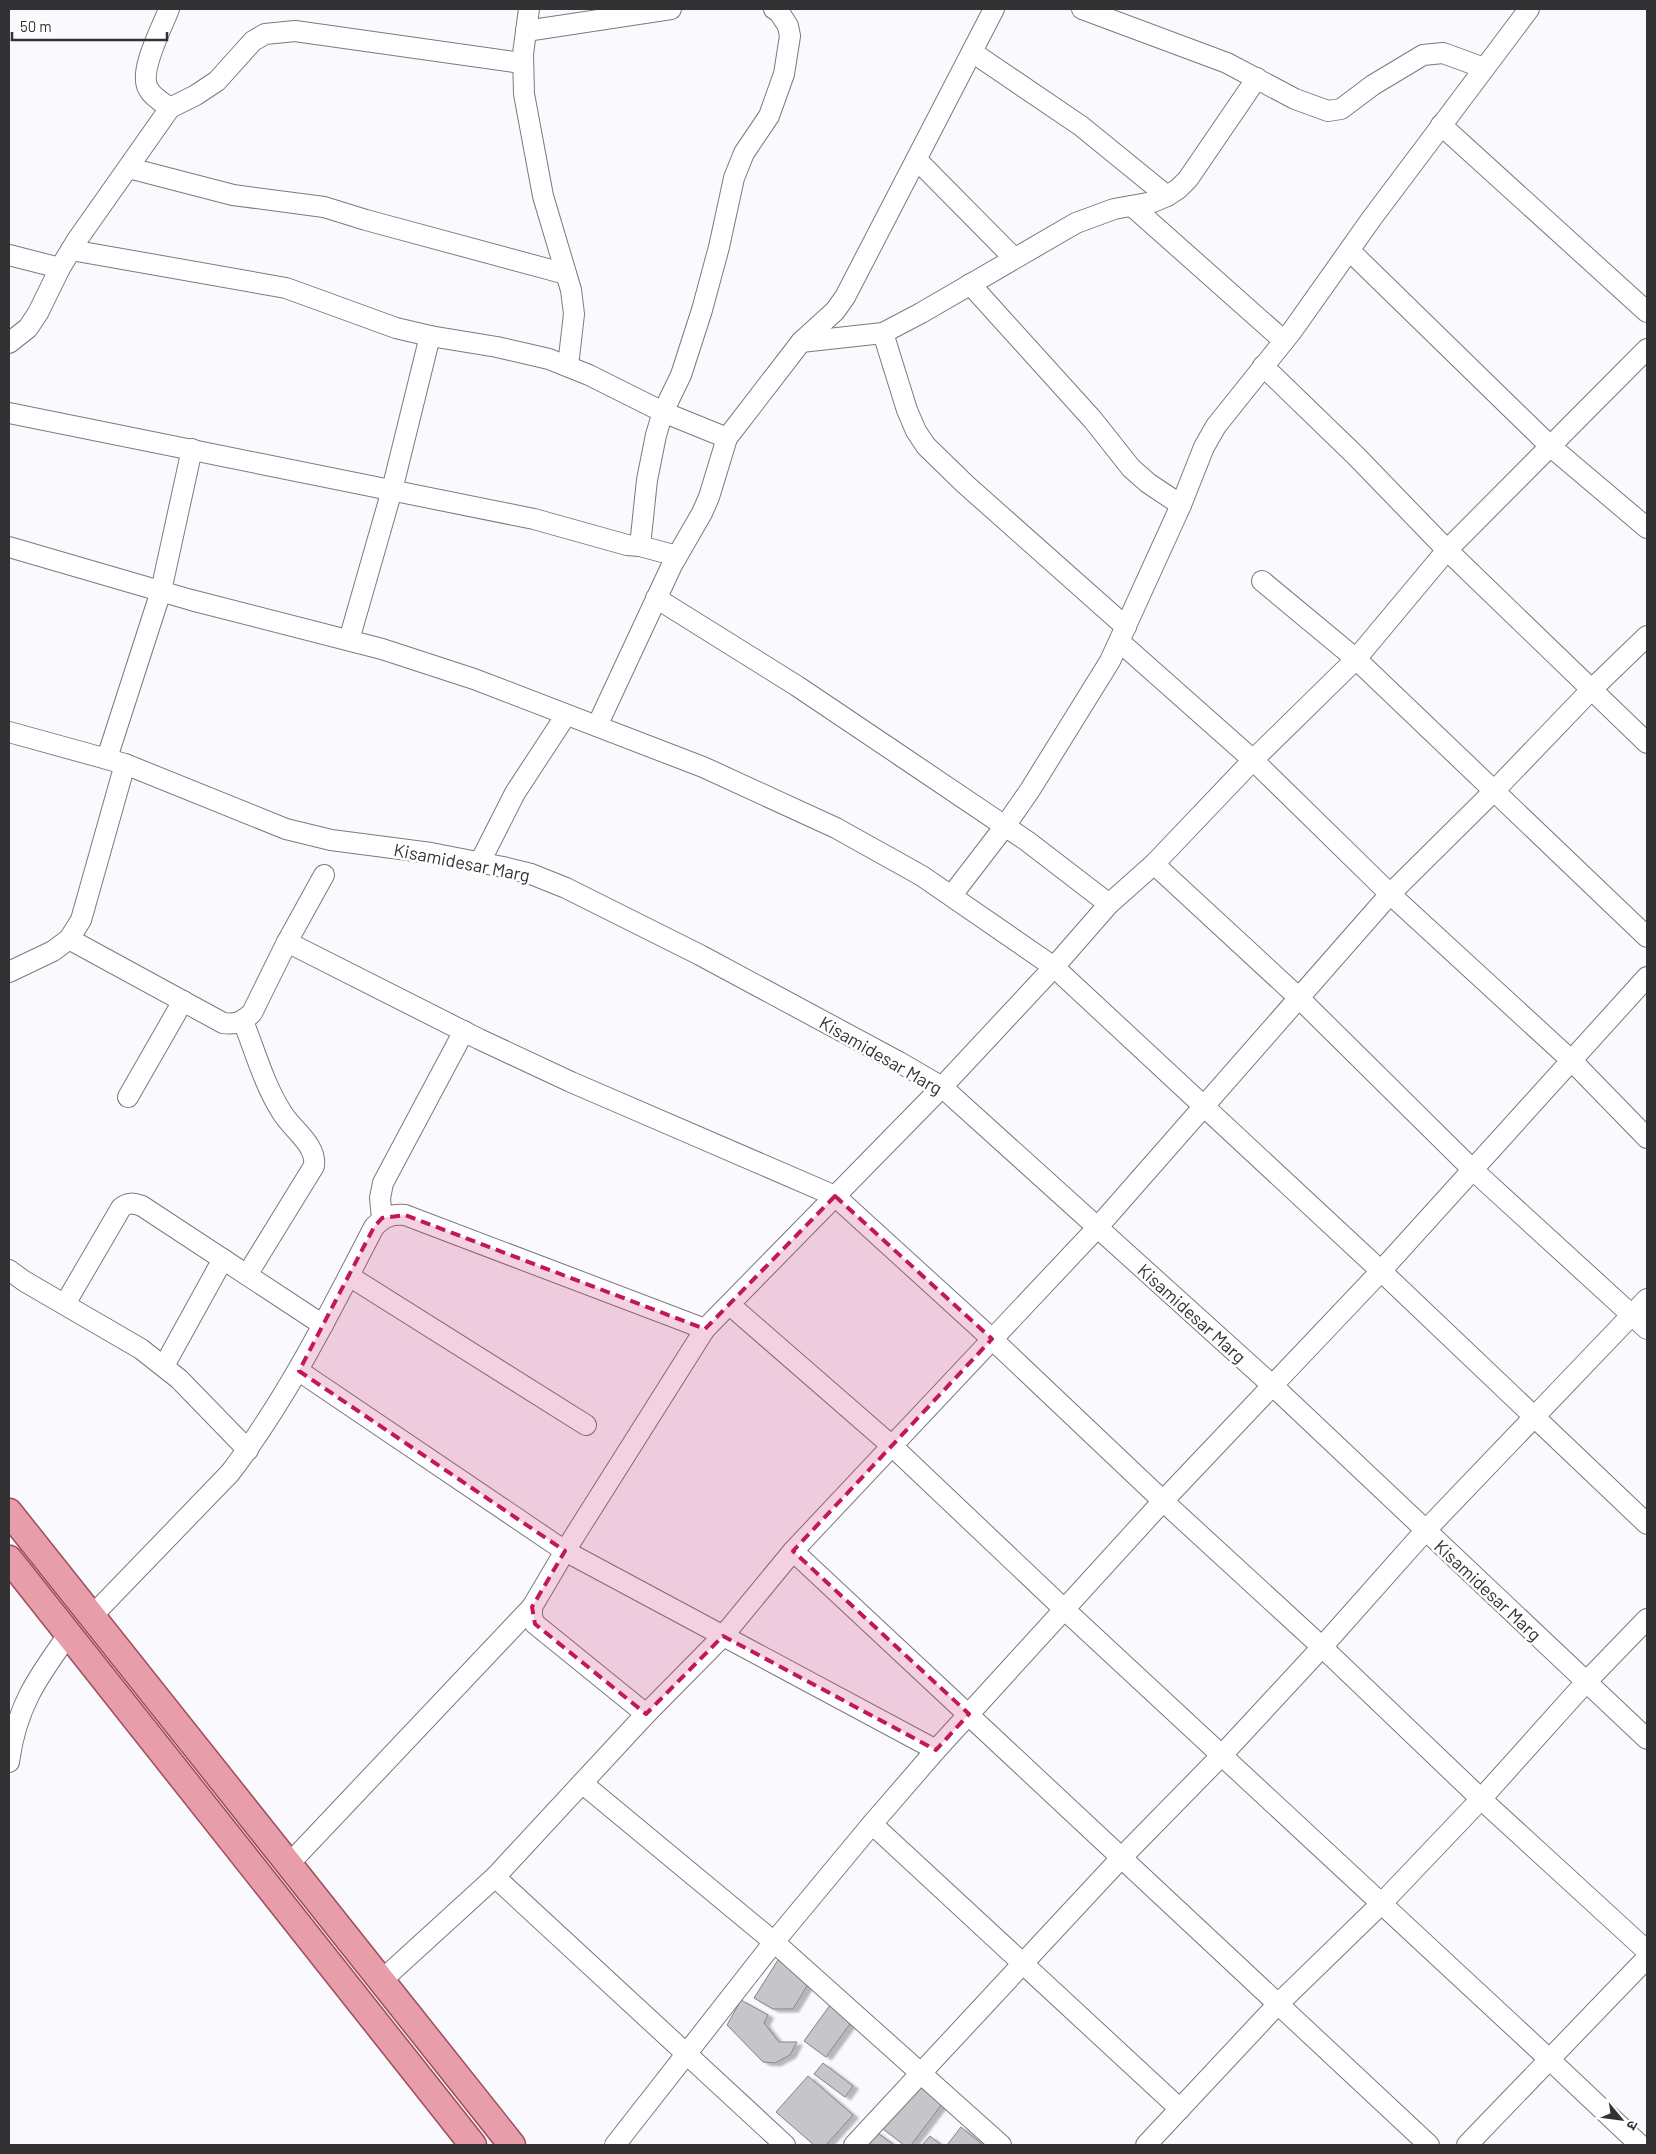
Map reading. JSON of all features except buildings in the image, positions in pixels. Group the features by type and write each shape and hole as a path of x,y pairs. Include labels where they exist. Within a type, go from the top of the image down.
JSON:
{"main road":[{"path":"9,1512 512,2145"},
{"path":"9,1559 467,2143"}],"street":[{"path":"169,9 146,66 144,78 149,90 170,108"},
{"path":"529,9 522,63 527,118 538,176 566,274 574,314 568,366"},
{"path":"526,30 671,9"},
{"path":"597,726 656,598 710,497 727,438 801,342 835,312 845,297 994,9"},
{"path":"1082,9 1194,50 1257,78 1296,99 1328,111 1341,109 1373,85 1423,55 1443,53 1484,68"},
{"path":"952,895 1005,826 1110,662 1181,505 1204,447 1216,426 1284,341 1372,218 1530,9"},
{"path":"640,546 649,470 656,435 663,412 681,375 702,310 725,225 734,178 744,153 769,116 784,74 790,36 788,26 778,10"},
{"path":"9,343 28,328 38,313 71,250 170,108 196,96 217,81 254,41 265,34 295,31 522,63"},
{"path":"972,52 1081,126 1167,196"},
{"path":"801,342 883,333 904,323 1076,223 1095,214 1167,196 1188,179 1257,78"},
{"path":"1441,125 1647,312"},
{"path":"917,160 1014,258"},
{"path":"129,168 233,195 324,207 566,274"},
{"path":"1132,206 1284,341"},
{"path":"71,250 286,288 381,324 430,336 497,346 549,359 568,366 663,412 727,438"},
{"path":"1350,251 1550,446 1647,528"},
{"path":"9,255 60,268"},
{"path":"970,284 1093,420 1131,468 1181,505"},
{"path":"883,333 907,410 916,431 926,446 1390,894 1573,1062 1647,1138"},
{"path":"349,640 392,490 430,336"},
{"path":"288,1865 532,1607 565,1551 705,1329 942,1087 1054,967 1109,904 1154,864 1253,760 1356,659 1447,550 1647,349"},
{"path":"1263,366 1356,456 1447,550 1647,743"},
{"path":"9,413 534,518 627,545 640,546 677,556"},
{"path":"9,972 53,951 69,939 81,920 116,761 161,591 192,450"},
{"path":"9,547 161,591 382,649 474,679 703,767 836,828 922,876 1054,967 1381,1271 1647,1524"},
{"path":"1262,582 1356,659 1647,937"},
{"path":"656,598 797,686 1005,826 1109,904"},
{"path":"381,1981 495,1877 646,1714 723,1636 793,1551 1097,1228 1390,894 1495,790 1591,690 1647,636"},
{"path":"480,862 515,793 566,715"},
{"name":"Kisamidesar Marg","path":"9,732 116,761 286,829 331,840 389,846 480,862 531,874 566,888 700,955 942,1087 1272,1385 1647,1739"},
{"path":"1154,864 1298,997 1473,1170 1647,1329"},
{"path":"69,939 223,1023 234,1025 243,1021 252,1013 287,942 324,874"},
{"path":"287,942 464,1031 571,1082 835,1196 992,1339 1163,1502 1647,1951"},
{"path":"615,2145 687,2056 774,1942 936,1750 1163,1502 1381,1271 1573,1062 1647,977"},
{"path":"128,1097 183,1001"},
{"path":"243,1021 266,1081 281,1112 312,1150 315,1157 314,1166 247,1275"},
{"path":"382,1218 380,1198 383,1183 464,1031"},
{"path":"65,1304 121,1208 126,1204 142,1206 323,1325"},
{"path":"91,1617 230,1473 248,1450 299,1371 374,1228 382,1218 393,1214 405,1215 705,1329"},
{"path":"164,1366 223,1259"},
{"path":"9,1270 24,1281 141,1349 164,1366 248,1450"},
{"path":"349,1276 586,1425"},
{"path":"854,2145 1122,1857 1222,1756 1322,1648 1425,1530 1647,1299"},
{"path":"730,1305 892,1446 1065,1610 1640,2145"},
{"path":"299,1371 565,1551 936,1750"},
{"path":"793,1551 1430,2145"},
{"path":"532,1607 532,1617 536,1624 646,1714"},
{"path":"1146,2145 1277,2004 1382,1904 1481,1799 1586,1682 1647,1619"},
{"path":"9,1762 14,1729 24,1704 36,1679 68,1635"},
{"path":"582,1783 774,1942 1001,2145"},
{"path":"872,1824 1180,2109"},
{"path":"495,1877 785,2145"},
{"path":"1466,2145 1647,1958"}],"highlighted area":[{"path":"835,1196 992,1339 793,1551 969,1714 936,1750 723,1636 646,1714 535,1624 532,1607 565,1551 299,1371 374,1227 382,1218 405,1215 705,1329"}]}
